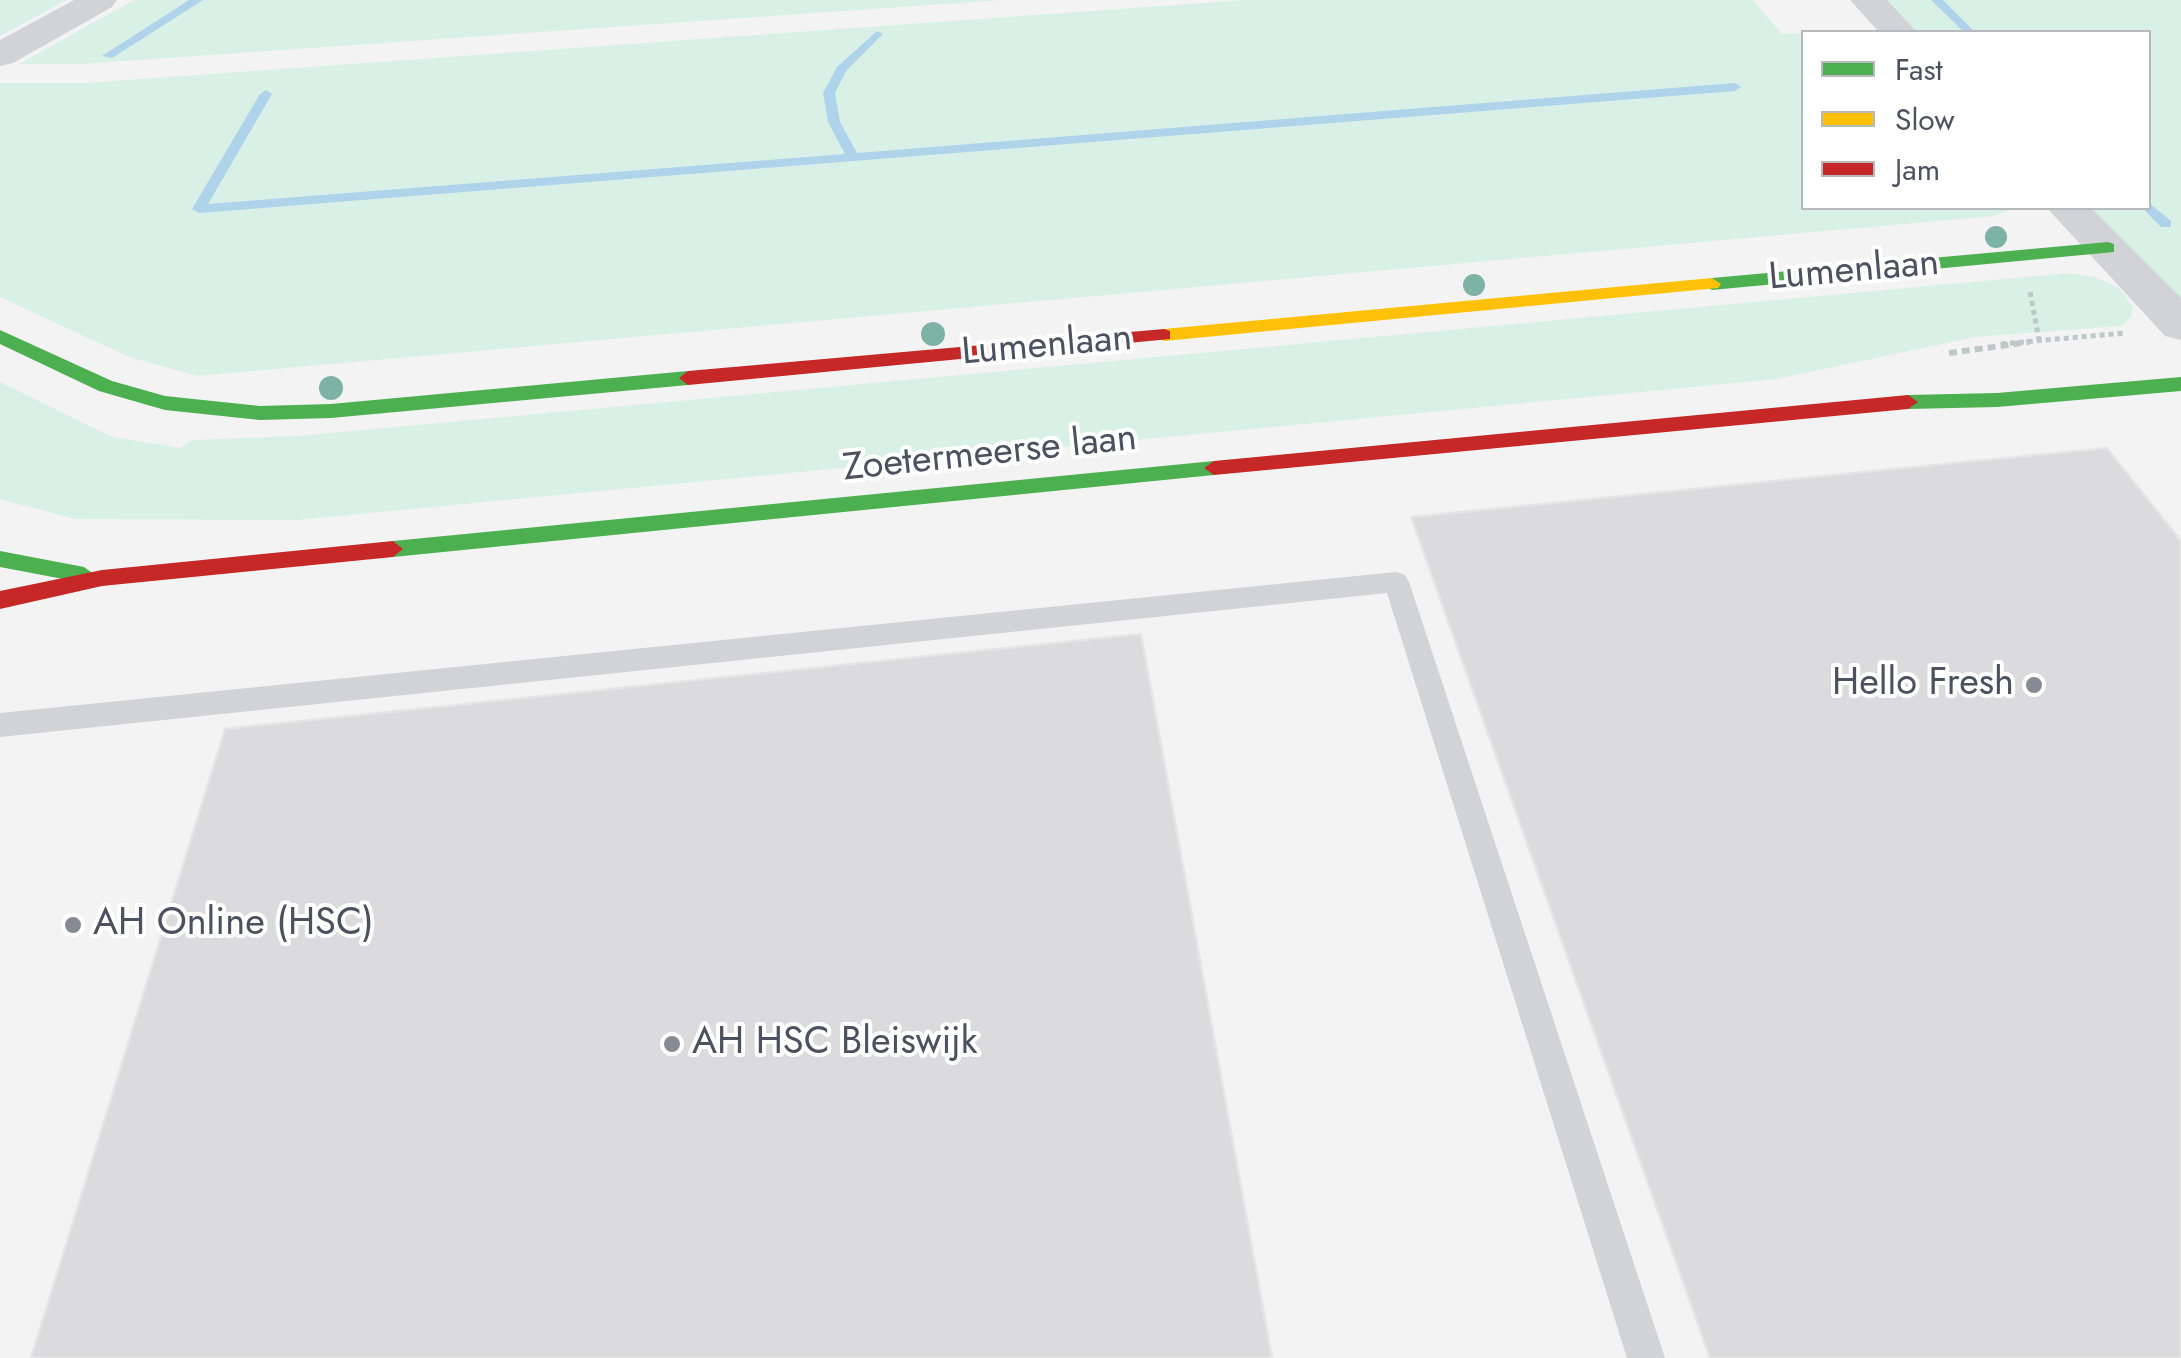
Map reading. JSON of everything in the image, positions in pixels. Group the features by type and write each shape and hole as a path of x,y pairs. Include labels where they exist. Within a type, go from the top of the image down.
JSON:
{"street":[{"path":"0,55 100,0"},
{"path":"1868,0 1897,30"},
{"path":"2070,210 2181,325"},
{"name":"Lumenlaan","path":"0,336 136,396 228,412 313,412 2108,248"},
{"name":"Zoetermeerse laan","path":"1885,402 1966,378"},
{"name":"Zoetermeerse laan","path":"0,600 102,578 1885,402 1997,400 2181,384"},
{"name":"Zoetermeerse laan","path":"0,559 102,578"}],"lane":[{"path":"0,725 1396,582 1646,1358"}],"green space":[{"path":"0,0 67,0 0,36"},
{"path":"134,0 1002,0 81,64 19,64"},
{"path":"1245,0 1753,0 1782,34 1801,33 1801,210 2008,210 1994,216 197,376 129,357 0,297 0,83 85,83"},
{"path":"1886,0 2181,0 2181,301 2091,210 2151,210 2151,30 1915,30"},
{"path":"2069,273 2095,277 2119,288 2133,307 2131,317 2121,326 1975,337 1777,379 296,520 75,519 0,499 0,382 112,437 180,448 193,440 297,436"}],"building":[{"path":"2107,448 2181,541 2181,1358 1710,1358 1411,517"},
{"name":"AH HSC Bleiswijk","path":"1141,634 1272,1358 31,1358 225,729"}],"waterway":[{"path":"108,56 197,0"},
{"path":"1937,0 1968,30"},
{"path":"853,157 834,122 829,93 841,69 877,34"},
{"path":"266,94 199,209 1735,87"},
{"path":"2151,209 2166,224"}],"traffic: fast":[{"path":"1712,284 2108,248"},
{"path":"0,336 106,386 165,403 260,413 331,411 688,378"},
{"path":"1908,402 1997,400 2181,384"},
{"path":"393,549 1214,468"},
{"path":"0,559 84,575"}],"traffic: slow":[{"path":"1164,335 1712,284"}],"traffic: jam":[{"path":"688,378 1164,335"},
{"path":"1214,468 1908,402"},
{"path":"0,600 102,578 393,549"}],"place":[{"name":"Hello Fresh","path":"2034,685"},
{"name":"AH Online (HSC)","path":"73,925"},
{"name":"AH HSC Bleiswijk","path":"672,1044"}]}
